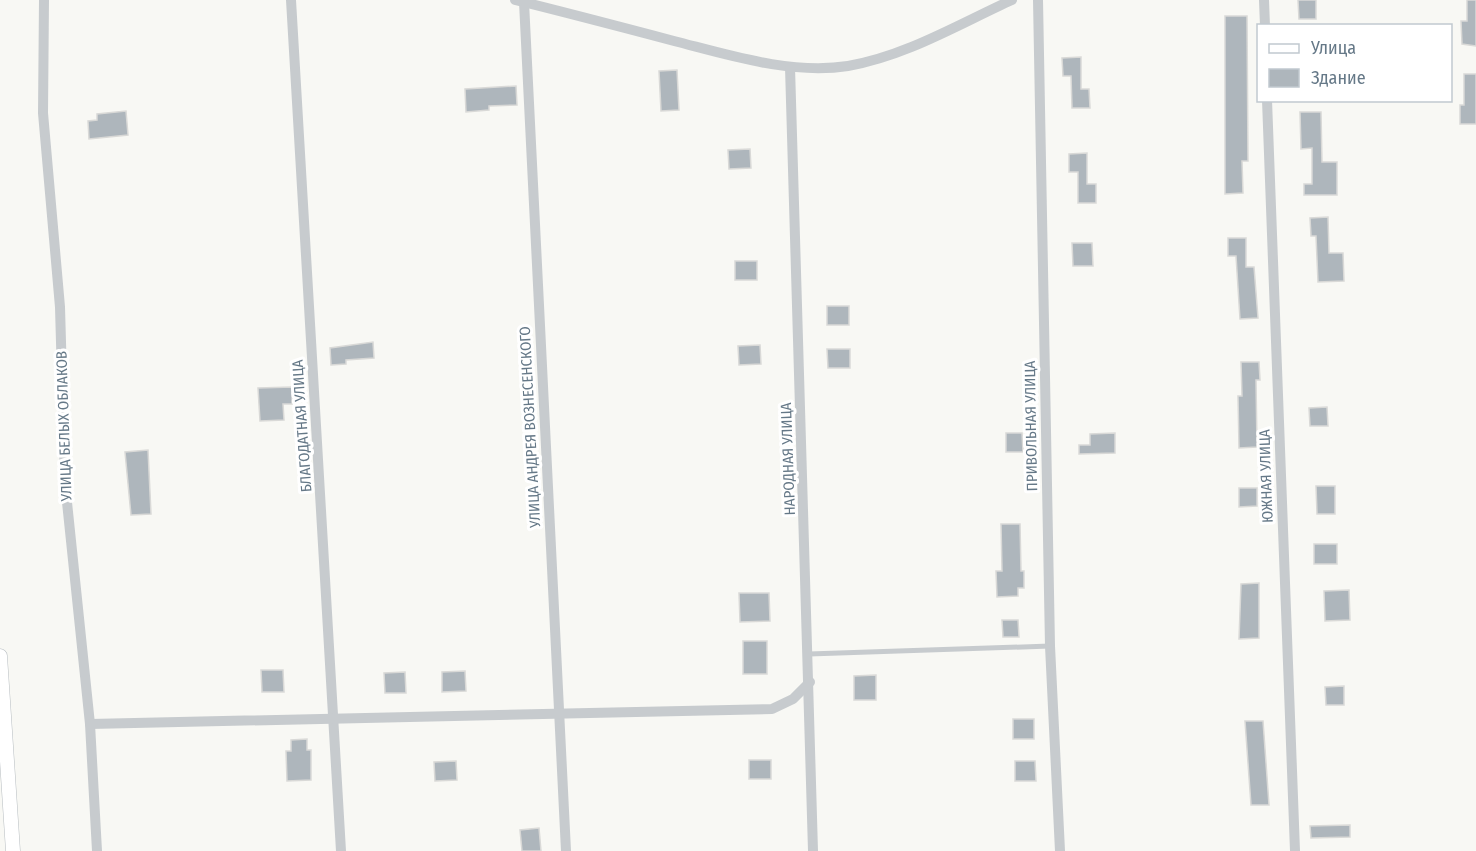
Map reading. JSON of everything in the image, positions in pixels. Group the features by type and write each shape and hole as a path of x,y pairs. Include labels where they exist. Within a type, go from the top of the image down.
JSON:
{"street":[{"name":"УЛИЦА БЕЛЫХ ОБЛАКОВ","path":"44,0 43,113 60,307 65,483 90,724 97,851"},
{"name":"БЛАГОДАТНАЯ УЛИЦА","path":"291,0 335,717 341,851"},
{"path":"520,1 732,56 790,66 845,66 872,61 905,49 995,3 1012,0"},
{"name":"ПРИВОЛЬНАЯ УЛИЦА","path":"1038,0 1050,646 1060,851"},
{"path":"1264,0 1264,24"},
{"name":"УЛИЦА АНДРЕЯ ВОЗНЕСЕНСКОГО","path":"520,1 566,851"},
{"name":"НАРОДНАЯ УЛИЦА","path":"790,66 810,682 813,851"},
{"name":"ЮЖНАЯ УЛИЦА","path":"1267,102 1295,851"},
{"path":"0,656 2,726 13,851"},
{"path":"90,724 772,709 793,699 810,682"}],"lane":[{"path":"809,654 1050,646"}],"building":[{"path":"1298,0 1316,0 1316,19 1299,19"},
{"path":"1467,0 1476,0 1476,46 1462,44 1461,21 1467,21"},
{"path":"1225,16 1247,16 1248,161 1242,161 1243,193 1225,194"},
{"path":"1081,57 1081,89 1089,89 1090,108 1072,108 1071,76 1063,76 1062,58"},
{"path":"677,70 679,110 661,111 659,71"},
{"path":"1464,74 1476,74 1476,124 1460,124 1460,105 1464,105"},
{"path":"516,86 517,105 489,106 489,110 466,112 465,89"},
{"path":"126,111 128,135 89,139 88,121 97,120 97,114"},
{"path":"1300,112 1321,112 1322,162 1337,162 1337,195 1304,195 1304,184 1312,184 1312,148 1301,149"},
{"path":"750,149 751,168 729,169 728,150"},
{"path":"1087,153 1087,184 1096,184 1096,203 1078,203 1078,172 1069,172 1069,154"},
{"path":"1328,217 1329,253 1343,253 1344,281 1318,282 1316,236 1311,236 1310,218"},
{"path":"1228,238 1246,238 1246,267 1254,267 1258,318 1240,319 1236,256 1228,256"},
{"path":"1072,243 1092,243 1093,266 1073,266"},
{"path":"735,261 757,261 757,280 735,280"},
{"path":"827,306 849,306 849,325 827,325"},
{"path":"373,342 374,358 346,360 346,364 331,365 330,348"},
{"path":"760,345 761,364 739,365 738,346"},
{"path":"827,349 850,349 850,368 828,368"},
{"path":"1241,362 1259,362 1260,380 1256,380 1257,447 1239,448 1238,396 1242,396"},
{"path":"292,387 292,404 283,404 284,420 260,421 258,388"},
{"path":"1327,407 1328,426 1310,426 1309,408"},
{"path":"1006,433 1022,433 1023,452 1006,452"},
{"path":"1115,433 1115,453 1079,454 1079,445 1090,445 1090,434"},
{"path":"148,450 151,514 131,515 125,452"},
{"path":"1316,486 1335,486 1335,514 1317,514"},
{"path":"1239,488 1257,488 1257,506 1239,507"},
{"path":"1001,524 1020,524 1021,571 1024,571 1024,588 1018,588 1018,596 997,597 996,571 1002,571"},
{"path":"1314,544 1337,544 1337,564 1314,564"},
{"path":"1259,583 1259,638 1239,639 1241,584"},
{"path":"1349,590 1350,620 1325,621 1324,591"},
{"path":"739,593 769,593 770,621 740,622"},
{"path":"1002,620 1018,620 1019,637 1003,637"},
{"path":"743,641 767,641 767,674 743,674"},
{"path":"261,670 283,670 284,692 262,692"},
{"path":"465,671 466,691 442,692 442,672"},
{"path":"405,672 406,693 385,693 384,673"},
{"path":"876,675 876,700 854,700 854,676"},
{"path":"1344,686 1344,705 1326,705 1325,687"},
{"path":"1013,719 1034,719 1034,739 1013,739"},
{"path":"1245,721 1263,721 1269,805 1251,805"},
{"path":"307,739 307,750 311,750 311,780 287,781 286,751 291,751 291,740"},
{"path":"749,760 771,760 771,779 749,779"},
{"path":"456,761 457,780 435,781 434,762"},
{"path":"1015,761 1035,761 1036,781 1015,781"},
{"path":"1350,825 1350,837 1311,838 1310,826"},
{"path":"539,828 541,851 522,851 520,830"}]}
